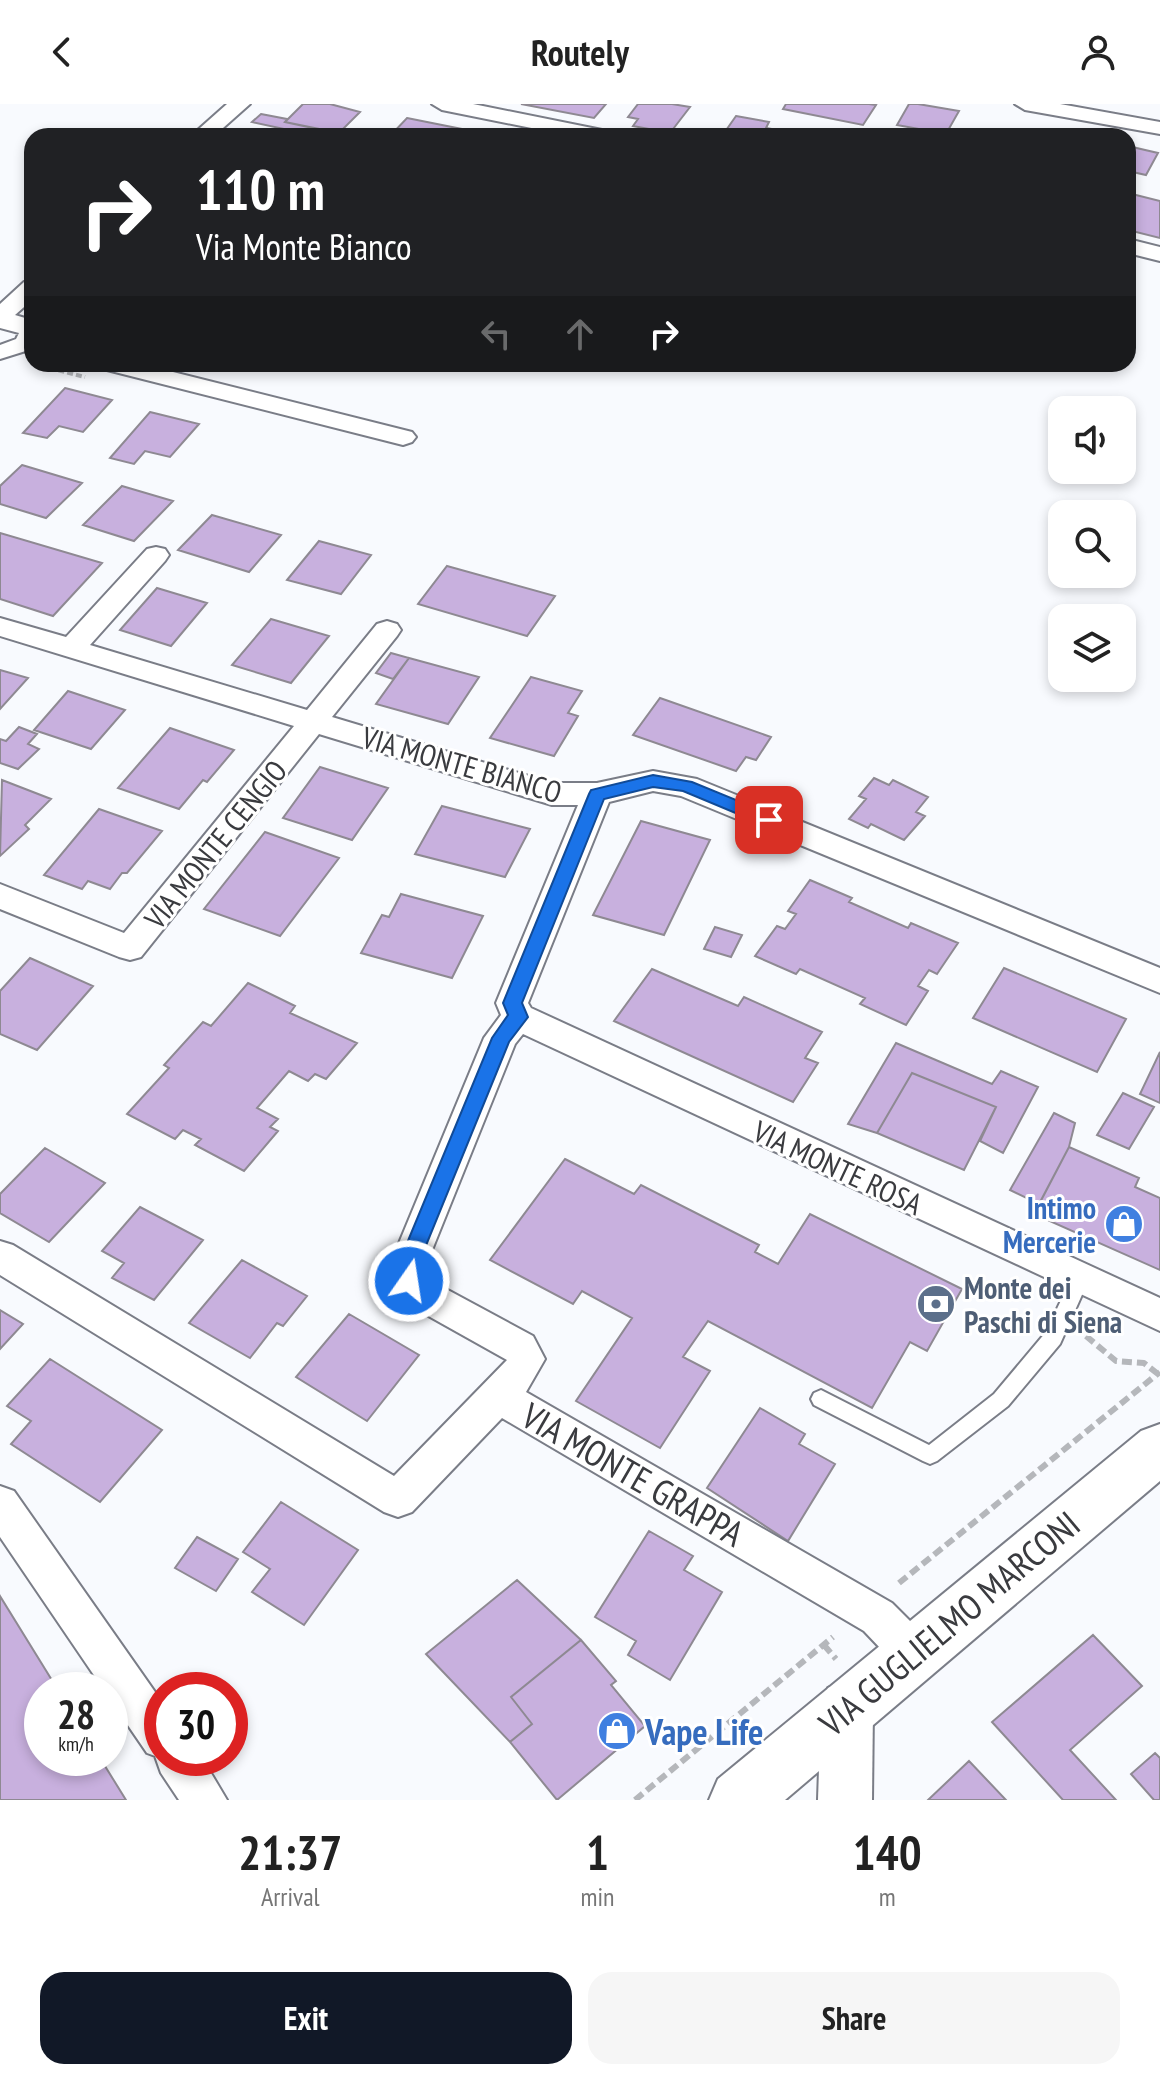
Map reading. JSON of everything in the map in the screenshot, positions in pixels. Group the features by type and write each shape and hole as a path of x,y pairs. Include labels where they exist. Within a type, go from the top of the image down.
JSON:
{"main road":[{"name":"VIA GUGLIELMO MARCONI","path":"742,1799 847,1707 915,1655 1160,1448"}],"street":[{"path":"211,128 240,104"},
{"path":"442,104 562,128"},
{"path":"1025,104 1160,128"},
{"path":"1136,248 1160,254"},
{"path":"0,319 24,295"},
{"path":"0,319 24,325"},
{"path":"0,352 24,345"},
{"path":"144,372 403,437"},
{"path":"196,385 208,372"},
{"path":"71,649 156,555"},
{"name":"VIA MONTE BIANCO","path":"0,627 552,794 597,794 653,781 686,786 1160,981"},
{"name":"VIA MONTE CENGIO","path":"0,896 130,948 387,630"},
{"path":"498,1396 519,1374 526,1359 520,1348 420,1293 409,1281 410,1260 501,1038 518,1017 512,1003 597,794"},
{"name":"VIA MONTE ROSA","path":"518,1017 1160,1315"},
{"name":"VIA MONTE GRAPPA","path":"0,1256 398,1499 498,1396 878,1617 915,1655"},
{"path":"0,1504 144,1712"},
{"path":"845,1800 847,1707"},
{"path":"188,1776 205,1800"}],"lane":[{"path":"821,1399 930,1455 1001,1400 1053,1338 1080,1279"}],"path":[{"path":"1060,1325 1084,1335 1116,1361 1144,1363 1159,1373 1150,1380"}],"building":[{"path":"303,104 330,104 360,112 344,128 314,128 285,122"},
{"path":"521,104 606,104 594,118"},
{"path":"638,104 690,107 674,128 633,126 638,119 628,117"},
{"path":"786,104 876,105 863,125 783,109"},
{"path":"909,104 959,111 949,128 897,125"},
{"path":"261,114 313,128 280,128 252,122"},
{"path":"736,116 769,122 766,128 728,128"},
{"path":"407,118 457,128 398,128"},
{"path":"1136,148 1158,153 1146,175 1136,173"},
{"path":"1136,195 1160,201 1160,238 1136,232"},
{"path":"65,388 112,400 83,432 59,426 47,438 23,433"},
{"path":"150,412 199,424 170,457 145,451 134,464 110,458"},
{"path":"22,465 82,483 46,518 0,504 0,486"},
{"path":"122,486 173,501 134,541 83,525"},
{"path":"212,515 281,535 249,572 178,550"},
{"path":"0,533 102,563 53,616 0,599"},
{"path":"319,541 371,555 341,594 287,580"},
{"path":"447,566 555,596 527,636 418,604"},
{"path":"157,588 207,603 171,646 120,630"},
{"path":"271,619 329,636 291,683 232,665"},
{"path":"391,653 409,658 393,679 376,673"},
{"path":"409,658 479,677 448,724 376,704"},
{"path":"0,670 28,678 0,709"},
{"path":"531,677 582,691 568,713 578,716 554,756 490,738"},
{"path":"68,691 125,710 91,749 34,730"},
{"path":"660,698 771,737 756,760 746,757 736,771 633,735"},
{"path":"19,727 37,734 28,744 39,749 18,769 0,763 0,739 6,741"},
{"path":"170,728 234,750 179,809 118,788"},
{"path":"320,767 388,788 352,840 283,818"},
{"path":"874,778 889,785 893,780 928,797 916,812 925,816 904,840 871,824 868,828 849,819 866,799 859,796"},
{"path":"2,780 51,799 25,825 29,829 0,856"},
{"path":"442,806 530,829 505,877 415,854"},
{"path":"99,809 162,831 110,889 88,881 82,889 44,875"},
{"path":"641,821 710,840 664,935 593,915"},
{"path":"265,832 339,858 280,936 204,909"},
{"path":"810,880 852,898 849,902 908,928 911,923 958,943 937,974 929,970 918,986 928,991 906,1025 860,1004 865,998 800,969 796,974 755,956 777,926 785,929 796,914 788,911"},
{"path":"401,894 483,916 452,978 361,953 382,915 389,917"},
{"path":"715,927 742,935 731,957 704,949"},
{"path":"30,958 93,986 37,1050 0,1034 0,991"},
{"path":"1004,968 1126,1019 1097,1072 973,1018"},
{"path":"652,969 738,1006 744,997 822,1032 805,1058 818,1063 793,1102 614,1021"},
{"path":"248,983 295,1006 290,1013 357,1043 326,1079 315,1074 308,1081 289,1071 257,1108 278,1119 270,1127 278,1131 244,1171 195,1145 201,1139 183,1130 175,1139 127,1114 169,1068 164,1065 203,1022 211,1026"},
{"path":"896,1043 992,1084 1001,1071 1038,1087 1003,1153 980,1141 996,1107 912,1073 877,1133 848,1124"},
{"path":"1160,1052 1160,1103 1140,1094"},
{"path":"912,1073 996,1107 964,1170 877,1133"},
{"path":"1123,1093 1154,1107 1129,1149 1097,1135"},
{"path":"1054,1113 1075,1123 1069,1147 1039,1204 1010,1190"},
{"path":"1069,1147 1139,1178 1135,1187 1160,1198 1160,1270 1034,1214"},
{"path":"45,1148 105,1183 49,1242 0,1213 0,1194"},
{"path":"565,1159 634,1194 641,1185 759,1245 755,1252 778,1264 810,1214 962,1289 927,1351 910,1342 872,1408 708,1321 683,1357 710,1371 660,1448 576,1401 632,1318 582,1291 573,1304 490,1260"},
{"path":"140,1207 203,1240 154,1300 112,1278 124,1263 102,1251"},
{"path":"242,1260 307,1296 283,1326 277,1323 250,1358 189,1323"},
{"path":"0,1310 23,1324 0,1349"},
{"path":"349,1314 419,1355 367,1421 296,1377"},
{"path":"50,1359 162,1430 100,1502 11,1444 31,1421 7,1406"},
{"path":"760,1408 805,1434 799,1444 835,1464 788,1541 707,1488"},
{"path":"281,1502 358,1550 304,1625 252,1592 270,1569 243,1552"},
{"path":"649,1531 693,1556 684,1570 722,1592 670,1680 628,1655 636,1641 595,1617"},
{"path":"197,1537 238,1559 216,1591 175,1568"},
{"path":"517,1580 581,1640 511,1697 532,1724 510,1742 426,1654"},
{"path":"0,1596 47,1672 24,1672 24,1776 111,1776 126,1800 0,1800"},
{"path":"1093,1635 1142,1686 1070,1750 1116,1800 1063,1800 992,1722"},
{"path":"581,1640 616,1681 611,1685 645,1726 557,1800 510,1742 532,1724 511,1697"},
{"path":"1155,1753 1160,1758 1160,1800 1154,1800 1131,1774"},
{"path":"969,1761 1006,1800 928,1800"}],"place":[{"name":"Intimo Mercerie","path":"1124,1224"},
{"name":"Monte dei Paschi di Siena","path":"936,1304"},
{"name":"Vape Life","path":"617,1731"}],"route":[{"path":"409,1281 410,1260 501,1038 518,1017 512,1003 597,794 653,781 686,786 769,820"}]}
